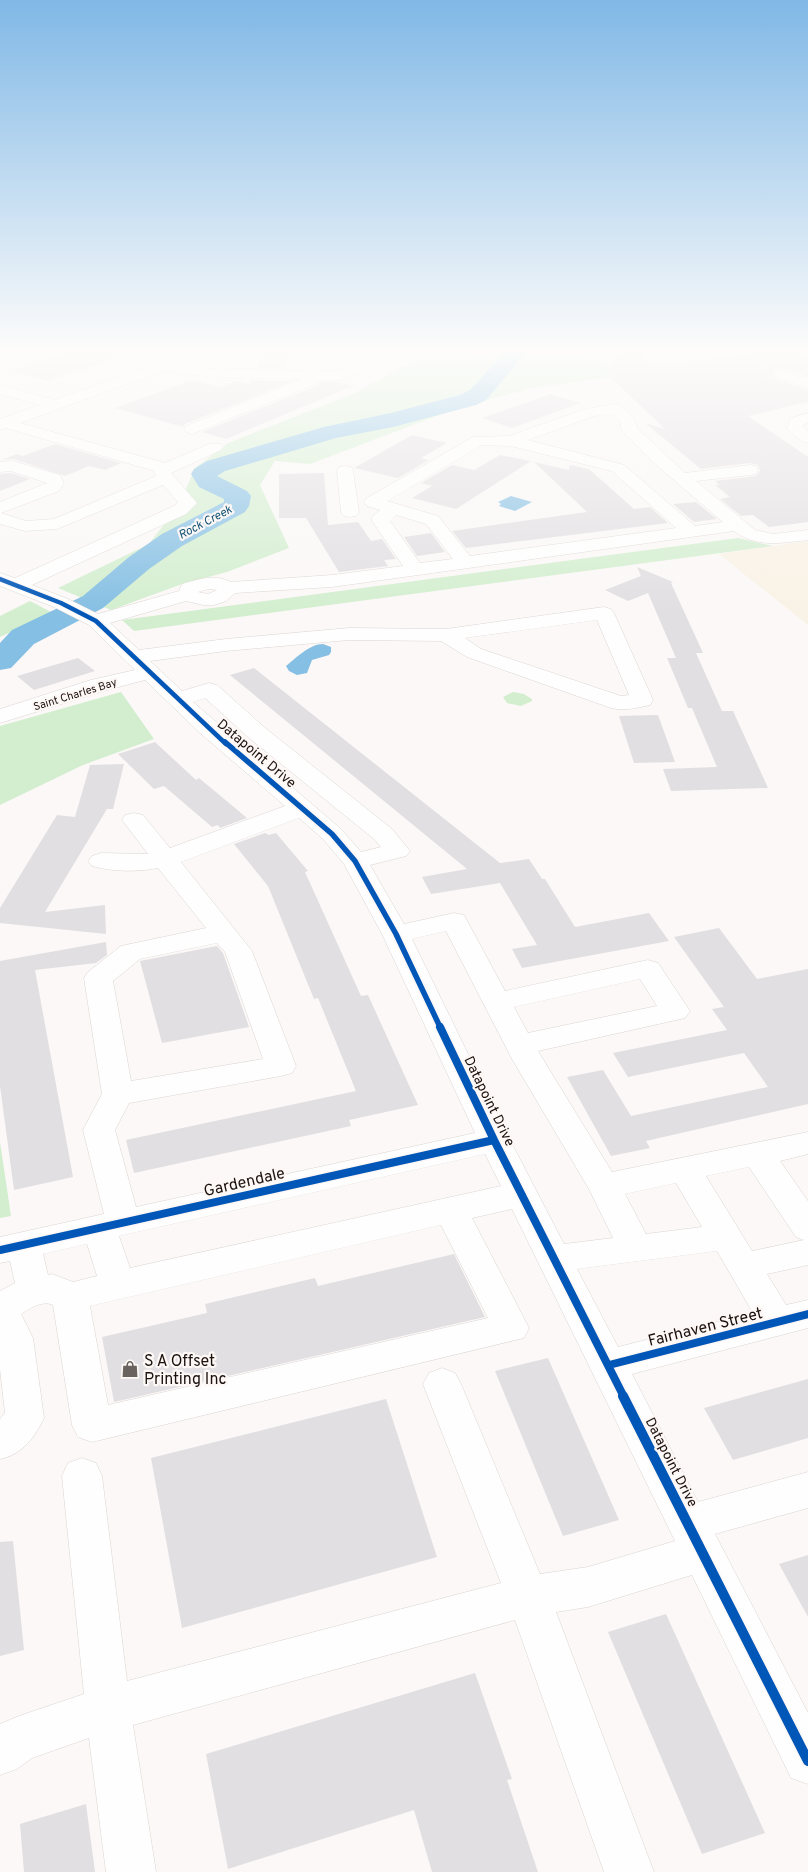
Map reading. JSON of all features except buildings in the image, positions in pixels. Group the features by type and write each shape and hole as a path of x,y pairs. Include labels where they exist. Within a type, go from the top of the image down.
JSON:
{"street":[{"path":"8,582 180,510 188,503 166,473 53,439"},
{"path":"640,439 660,460 749,534 772,539 808,535"},
{"path":"345,471 349,507 373,502 479,440 511,440 618,468 660,460"},
{"path":"0,518 26,526 57,524 166,473 215,447"},
{"path":"0,467 12,466 54,479 56,483 53,487 0,508"},
{"path":"618,468 690,532"},
{"path":"681,478 750,470"},
{"path":"373,502 432,520 465,562"},
{"path":"392,509 381,517 381,521 415,570"},
{"path":"93,619 188,594 189,588 199,584 219,584 227,588 332,581 738,525"},
{"name":"Datapoint Drive","path":"8,582 61,603 93,619 143,664 208,728 241,737 303,808 332,834 355,861 396,934 494,1140 808,1761"},
{"name":"Saint Charles Bay","path":"0,716 99,686 143,664 226,645 349,634 446,635 604,613 642,700 619,704 474,653 446,635"},
{"path":"241,737 382,834 397,851 355,861"},
{"path":"101,861 144,863 164,859 303,808"},
{"path":"118,1094 282,1066 238,951 134,820"},
{"path":"396,934 454,921 520,1045 604,1186 636,1248"},
{"path":"118,1285 111,1225 109,1170 99,1130 118,1094 98,978 131,952 223,932"},
{"path":"497,1002 648,969 675,1010 520,1045"},
{"name":"Gardendale","path":"12,1247 494,1140"},
{"path":"604,1186 808,1143"},
{"path":"758,1153 808,1228"},
{"path":"685,1169 744,1266 793,1318"},
{"path":"0,1442 5,1441 25,1418 14,1338 0,1309 24,1294 52,1294 118,1285 522,1194"},
{"path":"12,1247 52,1294 92,1425 512,1328 451,1210"},
{"path":"555,1259 726,1237"},
{"path":"744,1266 808,1252"},
{"name":"Fairhaven Street","path":"609,1365 793,1318"},
{"path":"442,1384 528,1596 629,1872"},
{"path":"82,1476 108,1708 131,1872"},
{"path":"0,1752 19,1739 108,1708 528,1596 588,1587 696,1537 808,1490"}],"shaded area":[{"path":"808,541 808,625 719,554 773,546"}],"green space":[{"path":"237,439 375,439 310,464 275,461 260,485 289,548 227,572 182,584 111,610 58,588 149,544 179,505 195,468 228,443"},
{"path":"738,538 773,546 134,631 122,620"},
{"path":"30,601 53,613 0,637 0,616"},
{"path":"121,692 154,739 83,765 0,805 0,726"},
{"path":"513,692 524,694 532,699 532,701 521,706 507,703 503,697"},
{"path":"0,1142 11,1216 0,1218"}],"water":[{"path":"511,496 532,502 515,511 499,506 501,504 498,502"},
{"path":"323,644 331,647 331,652 329,655 312,660 307,673 297,675 289,671 286,666 313,646"}],"waterway":[{"name":"Rock Creek","path":"0,661 23,637 93,602 139,563 172,540 236,506 238,496 208,482 203,474 216,466 307,439"}],"cycle path":[{"path":"0,579 61,603 96,621 208,728 332,834 355,861 396,934 494,1140 808,1761"},
{"path":"0,1250 494,1140"},
{"path":"609,1365 808,1314"}],"place":[{"name":"S A Offset Printing Inc","path":"130,1369"}]}
